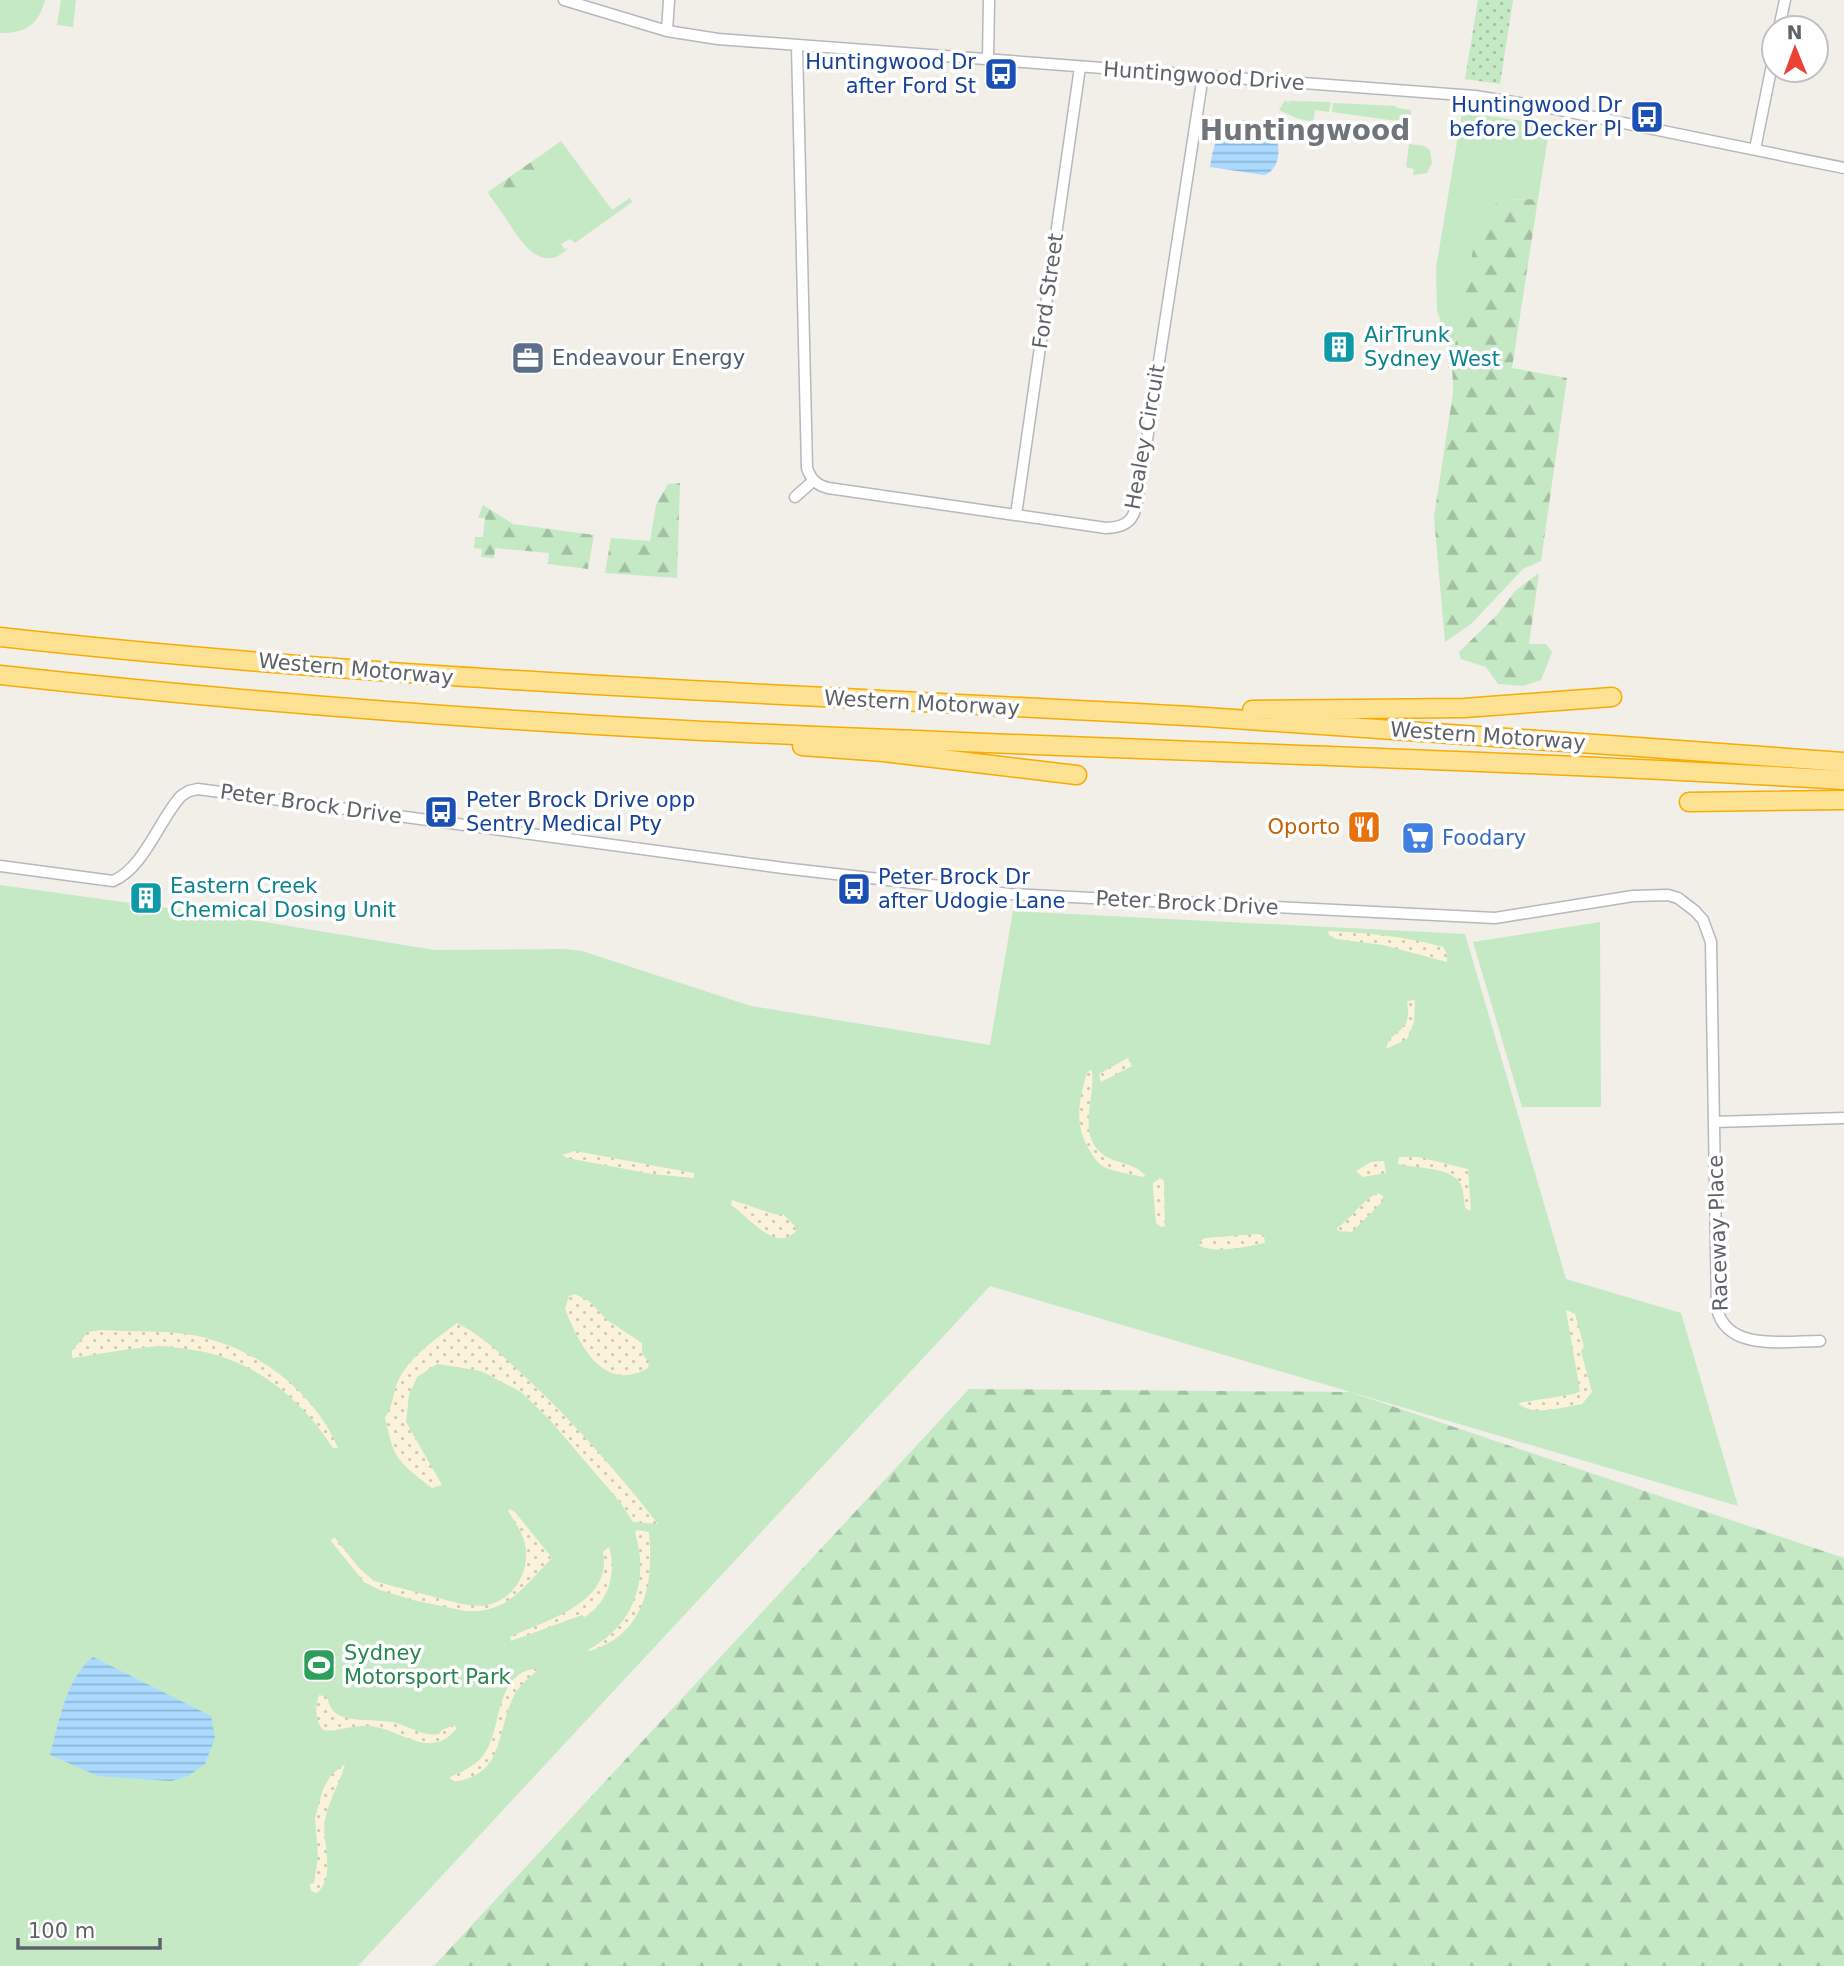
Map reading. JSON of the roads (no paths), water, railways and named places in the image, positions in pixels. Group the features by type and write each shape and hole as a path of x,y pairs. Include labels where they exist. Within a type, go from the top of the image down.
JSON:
{"highway":[{"name":"Western Motorway","path":"0,637 276,663 486,679 1203,717 1844,762"},
{"name":"Western Motorway","path":"0,675 442,715 681,729 1844,780"},
{"path":"1203,717 1211,709 1464,708 1612,697"},
{"path":"681,729 776,745 883,752 1077,775"},
{"path":"1767,756 1844,752"},
{"path":"1689,802 1844,800"}],"street":[{"name":"Huntingwood Drive","path":"564,0 667,31 718,39 1475,96 1545,107 1844,168"},
{"path":"667,31 669,0"},
{"path":"988,60 989,0"},
{"path":"795,497 813,481 807,468 797,46"},
{"name":"Ford Street","path":"1016,515 1080,67"},
{"name":"Healey Circuit","path":"813,481 828,488 1016,515 1120,528 1128,523 1133,515 1140,485 1203,75"},
{"path":"1755,149 1768,84"},
{"name":"Peter Brock Drive","path":"0,866 113,881 121,877 138,859 181,796 189,790 198,789 783,868 1010,894 1495,918 1633,896 1668,895 1678,898 1695,911 1703,920 1711,942 1714,1122"},
{"path":"1714,1122 1844,1118"},
{"name":"Raceway Place","path":"1714,1122 1717,1309 1720,1321 1734,1335 1750,1340 1820,1341"}],"water":[{"path":"1243,120 1268,130 1277,141 1277,161 1272,170 1264,175 1210,167 1218,137 1227,128"},
{"path":"93,1657 211,1716 215,1738 205,1764 188,1776 171,1781 98,1776 50,1755 70,1689 76,1677"}],"place":[{"name":"Huntingwood Dr after Ford St","path":"1001,74"},
{"name":"Huntingwood Dr before Decker Pl","path":"1647,117"},
{"name":"AirTrunk Sydney West","path":"1339,347"},
{"name":"Endeavour Energy","path":"528,358"},
{"name":"Peter Brock Drive opp Sentry Medical Pty","path":"441,812"},
{"name":"Oporto","path":"1364,827"},
{"name":"Foodary","path":"1418,838"},
{"name":"Peter Brock Dr after Udogie Lane","path":"854,889"},
{"name":"Eastern Creek Chemical Dosing Unit","path":"146,898"},
{"name":"Sydney Motorsport Park","path":"319,1665"}],"district":[{"name":"Huntingwood","path":"1305,130"}]}
